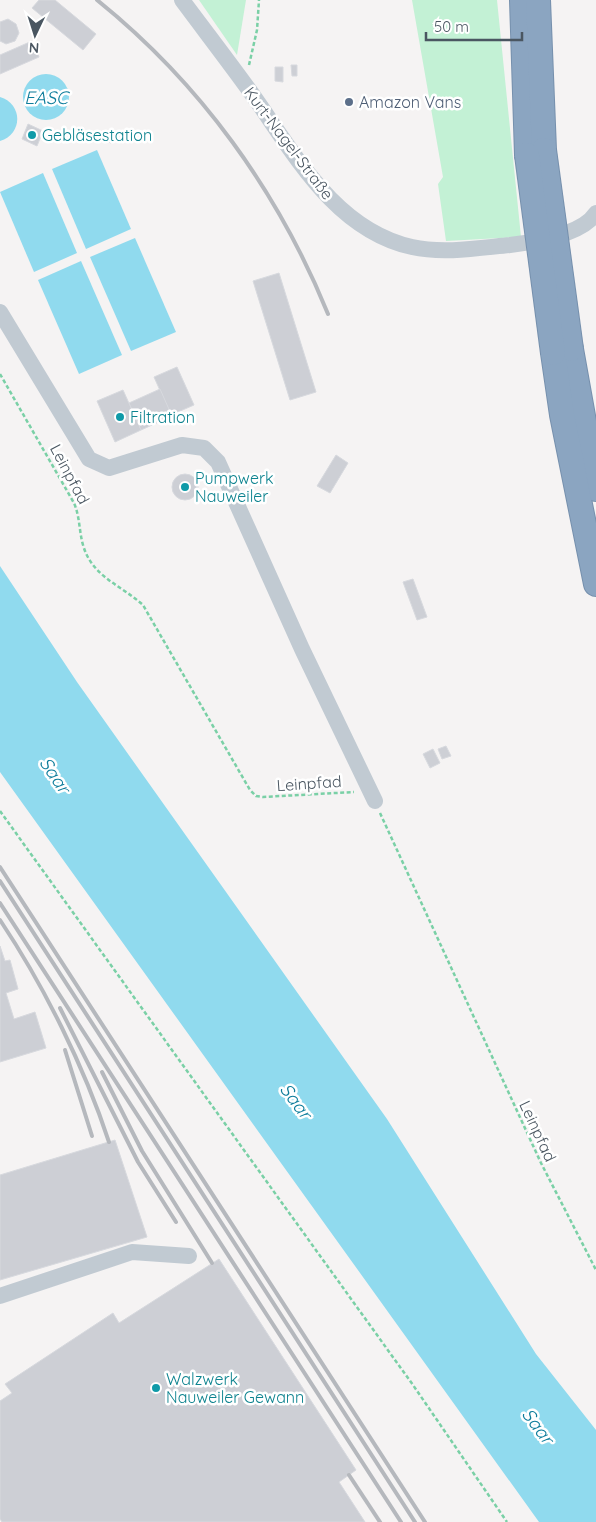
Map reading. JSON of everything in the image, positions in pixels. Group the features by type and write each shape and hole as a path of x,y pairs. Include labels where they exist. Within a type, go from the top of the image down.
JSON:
{"highway":[{"path":"526,1 536,153 562,351 596,489"},
{"path":"562,351 562,415 596,584"}],"street":[{"name":"Kurt-Nagel-Straße","path":"182,0 299,162 334,202 359,223 384,238 412,247 444,250 505,245 583,227 596,213"},
{"path":"0,312 89,459 109,468 182,445 204,448 218,462 302,649 375,801"},
{"path":"0,1296 132,1252 189,1256"}],"path":[{"path":"237,74 249,66 257,30 259,0"},
{"name":"Leinpfad","path":"0,374 74,503 83,545 88,558 100,574 143,605 250,790 256,796 263,797 354,791 375,801 537,1155 596,1270"},
{"path":"0,811 413,1385 507,1522"}],"green space":[{"path":"199,0 246,0 237,55"},
{"path":"412,0 497,0 521,237 446,241 438,184 443,177"}],"water":[{"name":"EASC","path":"51,74 55,75 65,84 68,88 68,106 59,116 51,120 41,120 33,116 24,106 23,92 27,84 37,75"},
{"name":"EASC","path":"0,97 13,106 17,119 13,132 0,141"},
{"path":"97,150 131,229 86,249 52,169"},
{"path":"43,173 77,253 34,272 0,192"},
{"path":"135,238 176,332 131,351 90,257"},
{"path":"81,261 122,355 79,374 38,280"},
{"name":"Saar","path":"0,566 77,682 387,1119 536,1354 596,1430 596,1522 539,1522 0,772"}],"building":[{"path":"39,0 55,0 96,34 83,50 32,8"},
{"path":"8,19 16,24 19,33 15,41 6,44 0,41 0,22"},
{"path":"32,41 39,57 0,74 0,55"},
{"path":"291,65 297,65 297,76 292,76"},
{"path":"275,67 283,67 283,82 275,81"},
{"name":"Gebläsestation","path":"28,124 43,131 37,146 22,139"},
{"path":"115,130 119,139 110,143 106,134"},
{"path":"279,273 316,392 290,400 253,281"},
{"name":"Filtration","path":"177,367 194,405 171,415 154,377"},
{"name":"Filtration","path":"160,389 172,416 141,430 129,403"},
{"name":"Filtration","path":"123,390 141,430 115,442 97,401"},
{"path":"336,455 348,463 330,493 317,486"},
{"name":"Pumpwerk Nauweiler","path":"185,474 194,478 198,487 194,496 185,500 176,496 172,487 176,478"},
{"path":"413,579 427,617 417,620 403,582"},
{"path":"446,746 451,756 442,759 438,749"},
{"path":"433,749 440,763 430,768 423,754"},
{"path":"0,946 5,961 10,960 18,989 6,993 14,1019 35,1012 46,1048 0,1062"},
{"path":"115,1140 147,1237 0,1280 0,1175"},
{"name":"Walzwerk Nauweiler Gewann","path":"219,1259 356,1470 339,1482 365,1522 2,1522 0,1519 0,1401 12,1393 5,1384 113,1313 119,1323"}],"railway":[{"path":"97,0 170,67 202,103 232,142 260,182 285,225 308,269 328,314"},
{"path":"0,867 425,1522"},
{"path":"0,881 415,1522"},
{"path":"0,903 401,1522"},
{"path":"0,920 32,972 62,1027 88,1085 109,1142"},
{"path":"60,1008 138,1162 176,1222"},
{"path":"65,1050 92,1136"},
{"path":"102,1072 142,1151 212,1263"},
{"path":"349,1475 380,1522"}],"place":[{"name":"Amazon Vans","path":"349,102"},
{"name":"Gebläsestation","path":"32,135"},
{"name":"Filtration","path":"120,417"},
{"name":"Pumpwerk Nauweiler","path":"185,487"},
{"name":"Walzwerk Nauweiler Gewann","path":"156,1388"}]}
